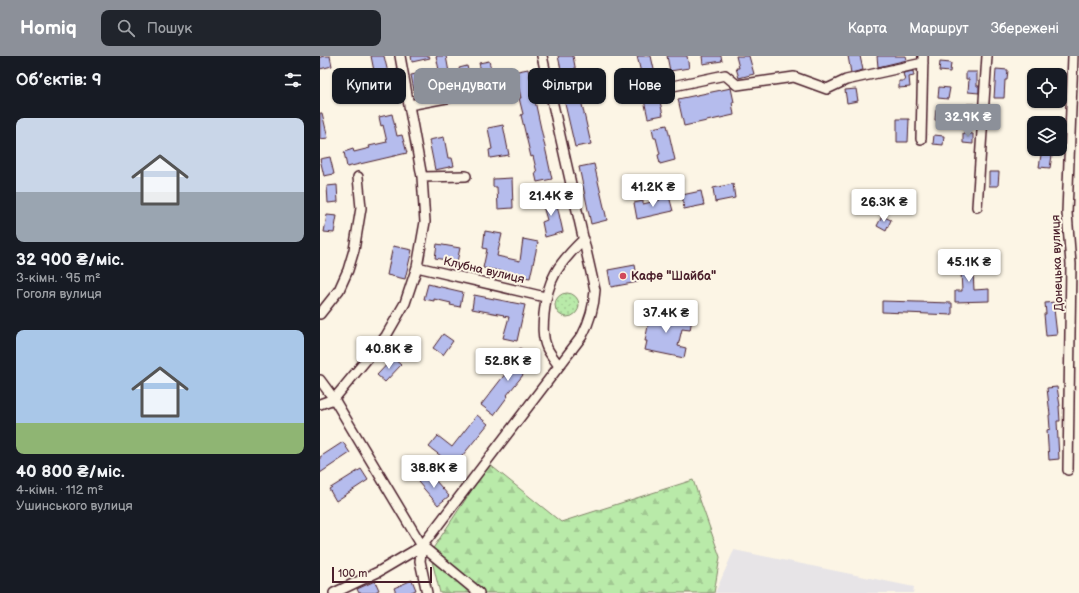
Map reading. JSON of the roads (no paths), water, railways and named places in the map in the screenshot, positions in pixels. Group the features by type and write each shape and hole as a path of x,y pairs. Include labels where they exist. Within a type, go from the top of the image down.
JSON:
{"street":[{"path":"320,404 334,398 386,336 405,303 417,267 425,222 422,177 400,56"},
{"path":"334,593 378,572 422,546 582,336 588,324 594,308 595,290 542,56"},
{"path":"977,207 987,56"},
{"name":"Донецька вулиця","path":"1068,470 1071,264 1067,213 1073,56"},
{"path":"675,86 725,75 737,85 794,77 827,89 846,80 923,59 921,139"},
{"path":"409,105 414,104"},
{"path":"422,177 466,176"},
{"path":"320,314 339,290 348,270 354,250 361,208 358,177"},
{"path":"559,366 547,348 542,328 545,297 554,274 568,255 584,240"},
{"name":"Клубна вулиця","path":"417,267 545,297"},
{"path":"320,380 334,398 422,546 479,593"},
{"path":"422,546 420,561 427,593"}],"place":[{"name":"Кафе \"Шайба\"","path":"623,276"}]}
